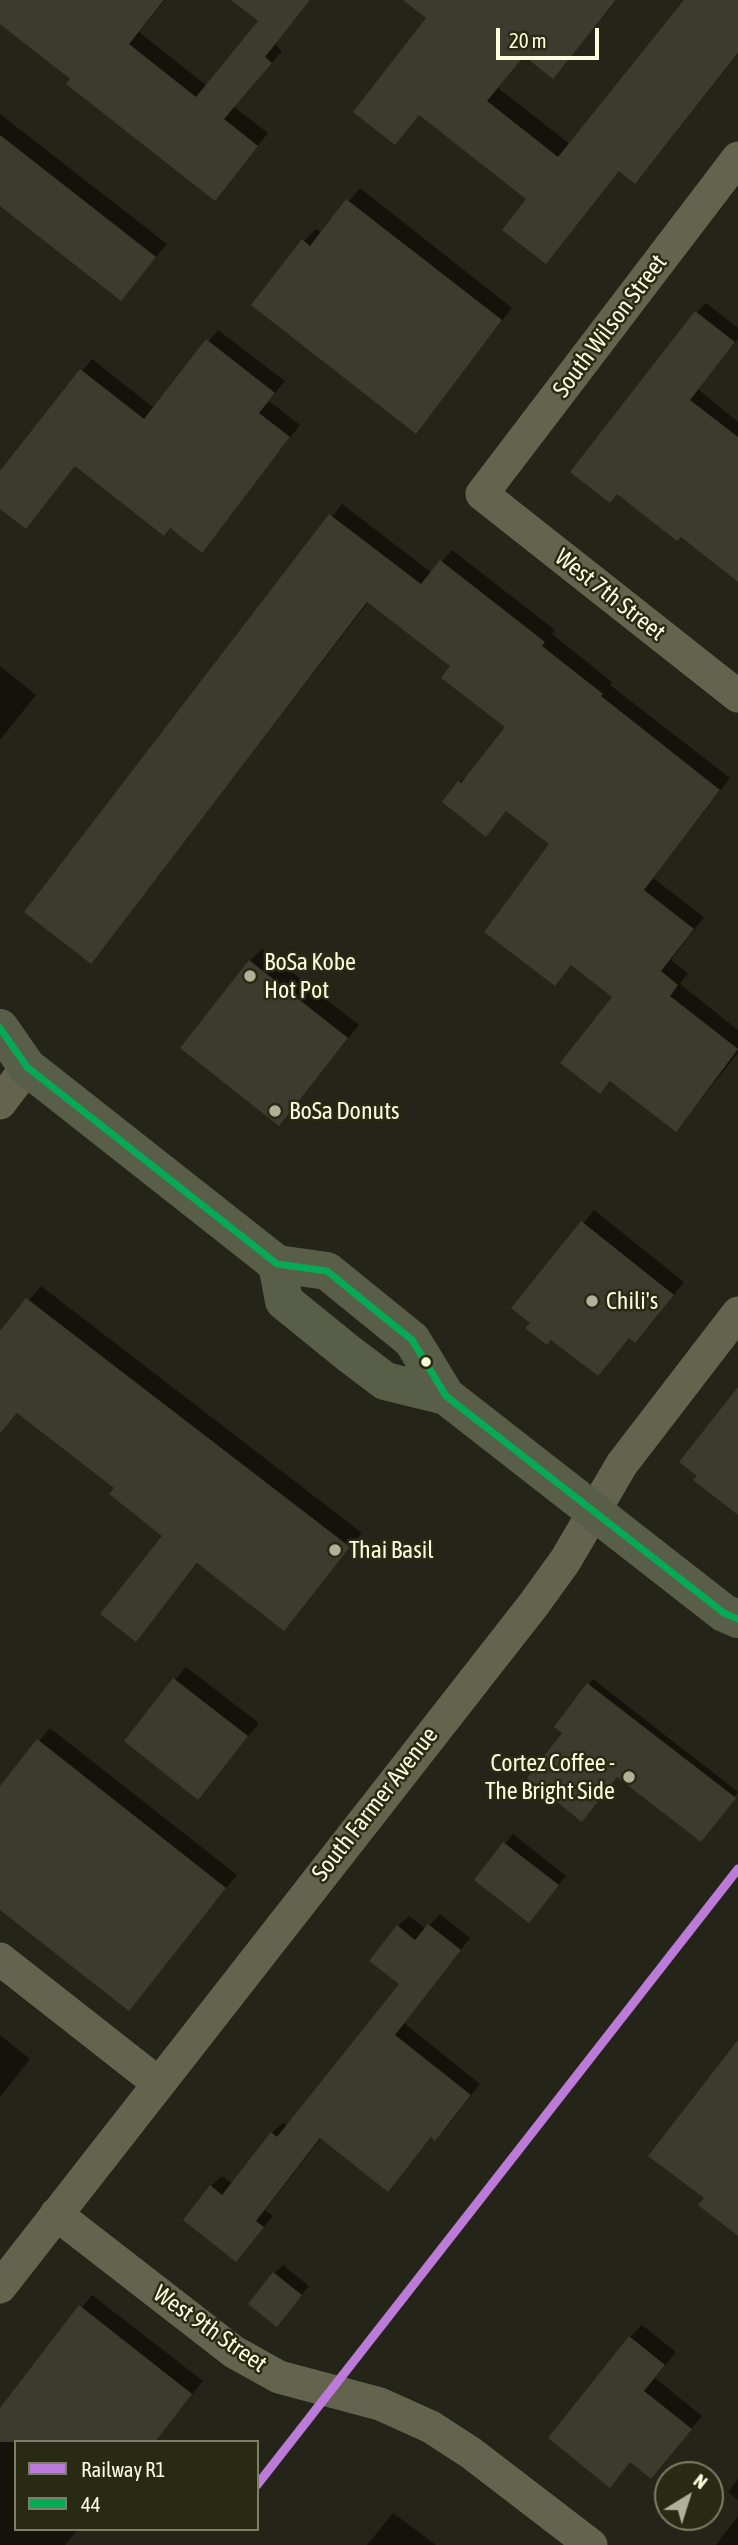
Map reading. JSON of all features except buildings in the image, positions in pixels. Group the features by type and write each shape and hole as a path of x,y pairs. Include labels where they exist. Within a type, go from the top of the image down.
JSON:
{"main road":[{"path":"0,1028 14,1062 277,1264 327,1271 412,1340 446,1396 733,1622"},
{"path":"277,1264 284,1301 348,1353 386,1381 446,1396"}],"street":[{"name":"South Wilson Street","path":"482,494 738,158"},
{"name":"West 7th Street","path":"482,494 738,696"},
{"path":"0,1103 14,1062"},
{"name":"South Farmer Avenue","path":"0,2287 534,1604 565,1561 622,1464 738,1313"},
{"path":"0,1959 158,2083"},
{"name":"West 9th Street","path":"57,2214 234,2352 279,2377 380,2404 431,2427 471,2453 591,2545"}],"rail line":[{"name":"R1","path":"259,2482 738,1869"}],"transit line":[{"name":"44","path":"0,1028 27,1067 277,1264 327,1271 412,1340 446,1396 724,1613 738,1619"}],"place":[{"name":"BoSa Kobe Hot Pot","path":"250,976"},
{"name":"BoSa Donuts","path":"275,1111"},
{"name":"Chili's","path":"592,1301"},
{"name":"Thai Basil","path":"335,1550"},
{"name":"Cortez Coffee - The Bright Side","path":"629,1777"}]}
